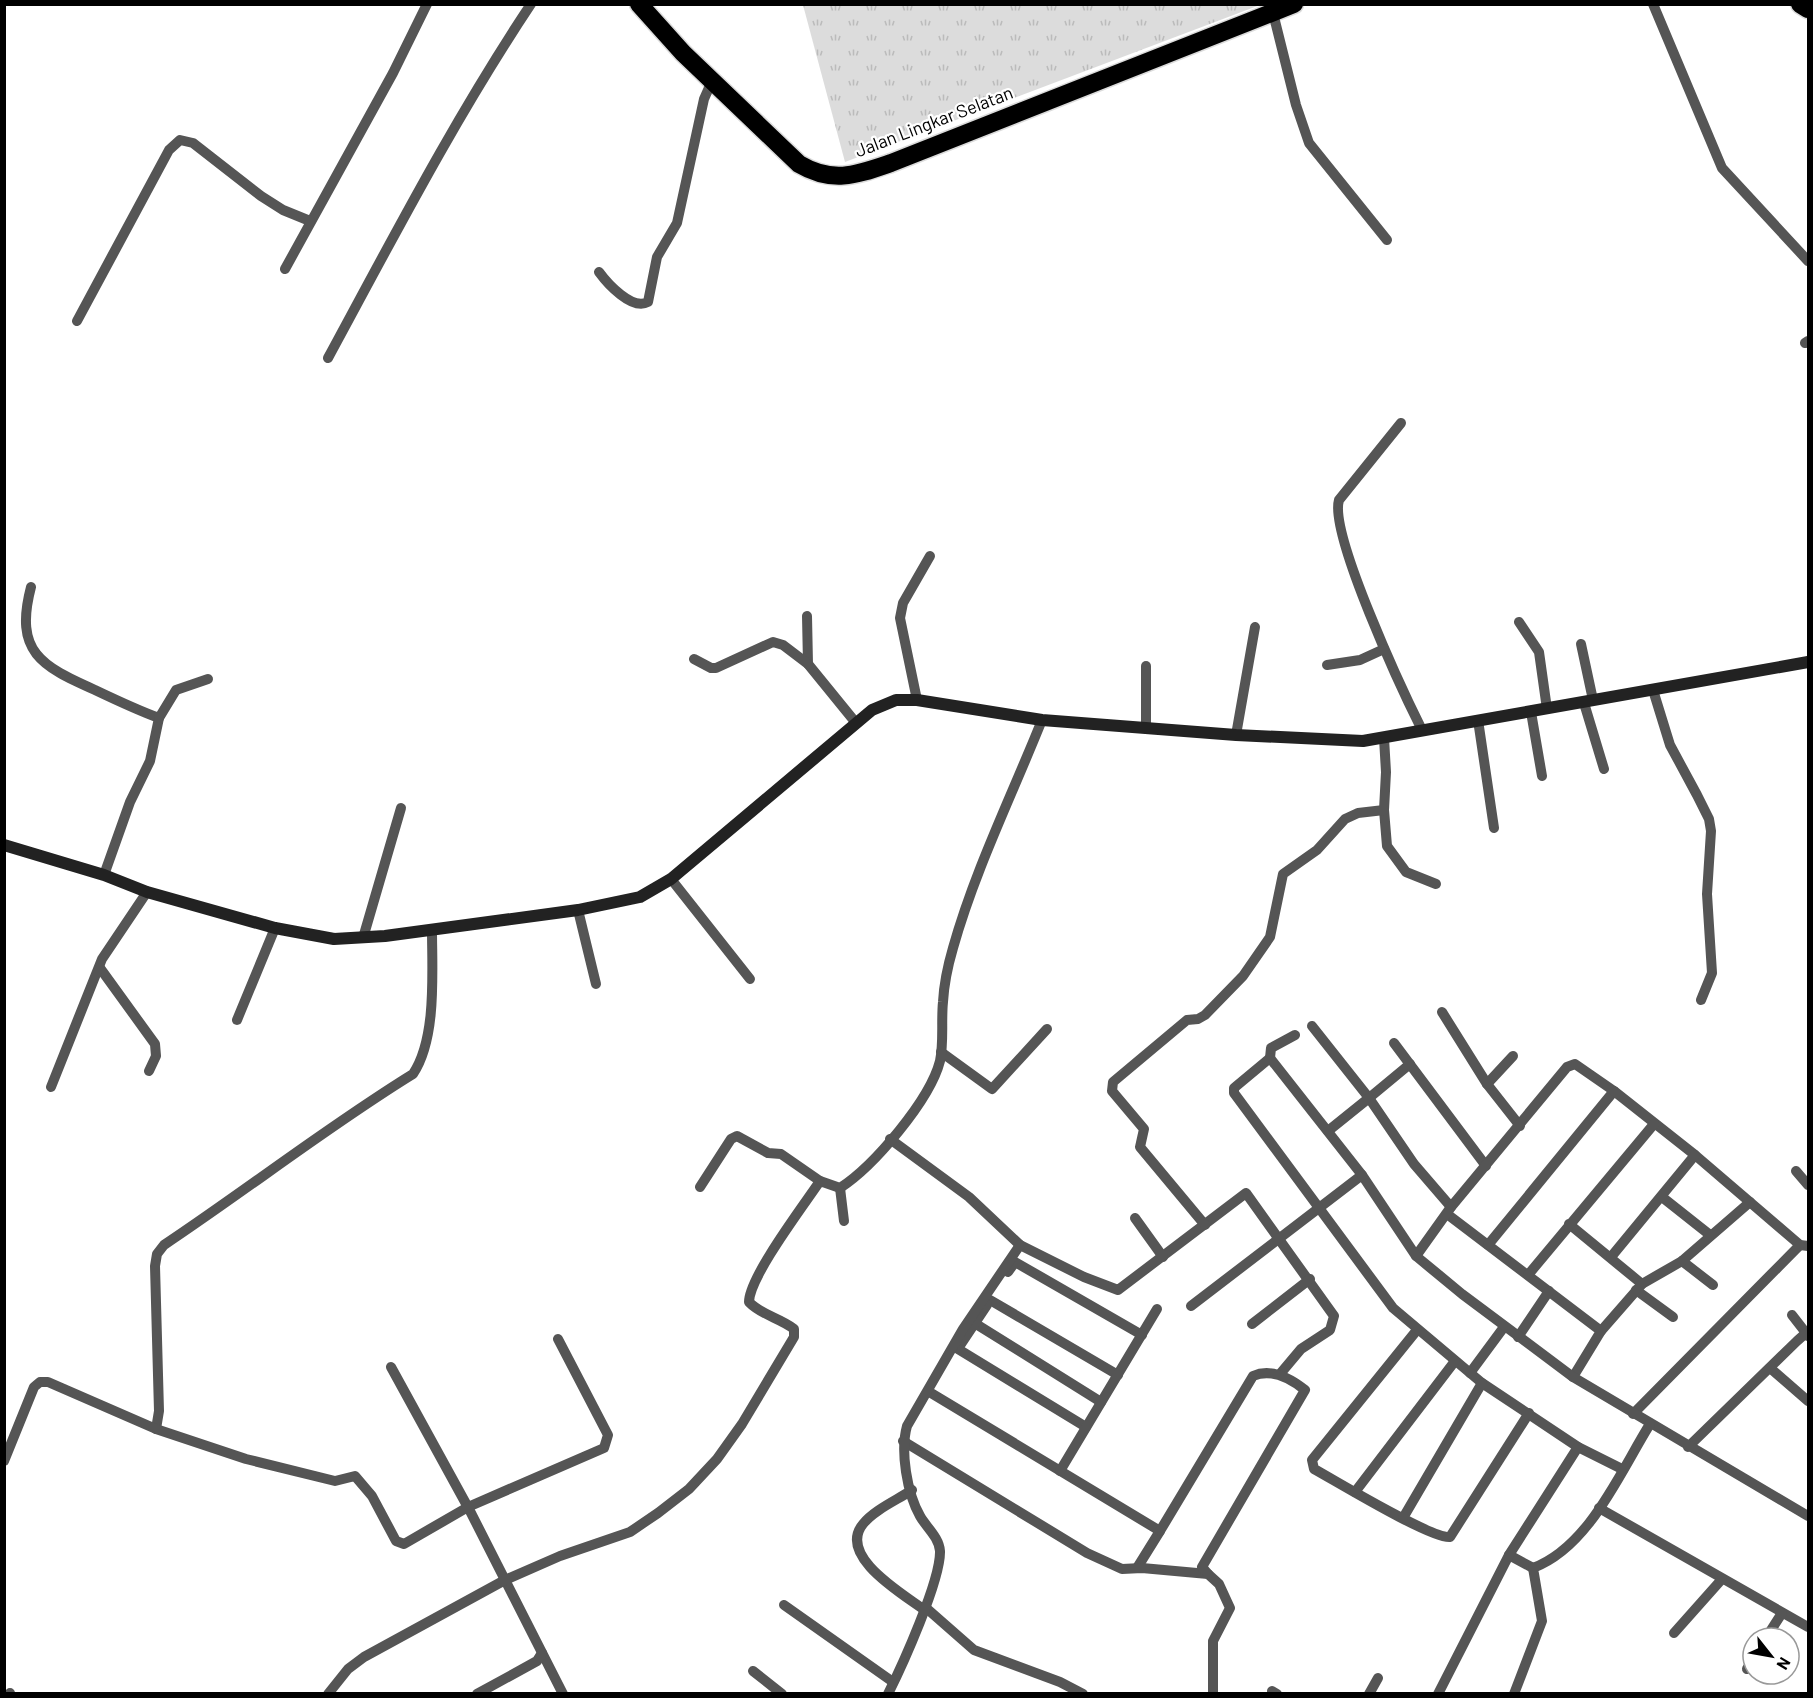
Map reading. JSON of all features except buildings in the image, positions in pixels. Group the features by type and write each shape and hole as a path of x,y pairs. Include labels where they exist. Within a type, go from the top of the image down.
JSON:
{"highway":[{"name":"Jalan Lingkar Selatan","path":"639,4 711,81 799,164 815,173 832,177 859,174 1294,4"},
{"path":"1800,4 1809,9"}],"street":[{"path":"285,269 393,73 427,4"},
{"path":"328,358 435,159 491,64 531,4"},
{"path":"1653,4 1722,168 1809,261"},
{"path":"1273,13 1296,105 1309,143 1387,240"},
{"path":"599,272 613,291 639,304 648,302 657,257 676,223 704,99 711,81"},
{"path":"77,321 169,150 180,140 193,143 283,210 310,221"},
{"path":"1401,423 1339,500 1337,506 1348,551 1384,649 1422,730"},
{"path":"917,700 900,618 903,603 930,556"},
{"path":"30,587 24,624 41,660 58,674 159,718"},
{"path":"807,616 808,664"},
{"path":"1519,622 1539,652 1547,709"},
{"path":"1236,735 1255,627"},
{"path":"694,658 711,668 716,668 773,642 783,645 808,664 856,723"},
{"path":"1581,644 1589,701 1604,769"},
{"path":"1327,665 1360,660 1384,649"},
{"path":"4,844 104,875 147,892 275,928 334,939 363,938 578,910 640,897 671,879 856,723 884,704 917,700 1042,720 1236,735 1363,741 1809,662"},
{"path":"1146,666 1146,728"},
{"path":"104,875 130,802 150,761 159,718 176,690 208,679"},
{"path":"1653,690 1670,745 1698,795 1709,819 1711,831 1707,894 1712,973 1701,1000"},
{"path":"1531,712 1542,776"},
{"path":"840,1188 858,1174 890,1139 913,1111 930,1085 941,1052 943,1000 953,948 984,859 1042,720"},
{"path":"1478,720 1494,828"},
{"path":"1384,738 1386,772 1384,810 1387,846 1406,872 1436,884"},
{"path":"363,938 401,808"},
{"path":"1205,1225 1140,1147 1144,1129 1112,1091 1113,1082 1187,1020 1198,1019 1205,1015 1243,976 1270,937 1281,880 1287,870 1317,850 1345,819 1358,813 1384,810"},
{"path":"671,879 750,979"},
{"path":"51,1088 106,952 147,892"},
{"path":"578,910 596,984"},
{"path":"237,1020 275,928"},
{"path":"156,1429 159,1412 154,1266 157,1254 164,1245 231,1200 339,1119 413,1074 420,1063 425,1047 431,995 432,930"},
{"path":"100,968 155,1044 156,1056 149,1071"},
{"path":"1442,1012 1487,1084 1520,1126"},
{"path":"1312,1026 1369,1098 1449,1210 1488,1245 1601,1331"},
{"path":"941,1052 992,1089 1047,1029"},
{"path":"1295,1035 1271,1048 1270,1058 1362,1176 1416,1256 1504,1327 1573,1377 1688,1447 1809,1516"},
{"path":"1394,1043 1486,1166"},
{"path":"1487,1084 1513,1056"},
{"path":"1270,1058 1241,1081 1234,1088 1234,1093 1393,1308 1482,1383 1578,1447 1622,1469"},
{"path":"1328,1131 1410,1064"},
{"path":"1416,1256 1449,1210 1571,1064 1578,1065 1614,1091 1804,1246 1633,1414"},
{"path":"1488,1245 1614,1091"},
{"path":"1528,1275 1654,1124"},
{"path":"700,1187 731,1139 737,1136 768,1153 781,1154 820,1181 840,1188"},
{"path":"890,1139 969,1197 1020,1245 1084,1277 1118,1290 1246,1193 1334,1316 1330,1330 1301,1349 1280,1374"},
{"path":"1611,1257 1695,1155"},
{"path":"1796,1171 1809,1185"},
{"path":"1191,1306 1362,1176"},
{"path":"328,1694 348,1669 364,1657 505,1580 560,1556 630,1532 689,1490 717,1459 742,1424 794,1337 794,1329 787,1323 755,1308 749,1302 749,1294 820,1181"},
{"path":"840,1188 844,1221"},
{"path":"1662,1197 1710,1235"},
{"path":"1573,1377 1601,1331 1639,1287 1682,1261 1750,1202"},
{"path":"1135,1218 1163,1257"},
{"path":"1569,1224 1611,1257 1672,1317"},
{"path":"929,1392 963,1329 1020,1245"},
{"path":"1682,1261 1713,1286"},
{"path":"888,1694 924,1608 940,1550 937,1541 919,1514 912,1490 903,1441 907,1426 1014,1262 1142,1335"},
{"path":"1252,1324 1310,1280"},
{"path":"1518,1337 1549,1291"},
{"path":"990,1300 1118,1375"},
{"path":"1060,1471 1157,1309"},
{"path":"1688,1447 1807,1335 1792,1315"},
{"path":"975,1324 1101,1402"},
{"path":"1470,1373 1504,1327"},
{"path":"1417,1330 1311,1463 1314,1469 1403,1518 1438,1535 1450,1537 1529,1413"},
{"path":"4,1461 34,1387 40,1382 48,1382 156,1429 246,1459 335,1481 355,1476 372,1496 400,1544 468,1507 599,1451 607,1444 608,1435 558,1339"},
{"path":"958,1349 1086,1427"},
{"path":"1355,1492 1455,1361"},
{"path":"391,1367 468,1507 563,1694"},
{"path":"1770,1368 1809,1401"},
{"path":"1137,1568 1253,1376 1261,1373 1280,1374 1305,1390 1202,1567 1219,1584 1230,1608 1213,1641 1213,1694"},
{"path":"1403,1518 1482,1383"},
{"path":"929,1392 1160,1531"},
{"path":"1533,1568 1560,1555 1584,1532 1650,1424"},
{"path":"903,1441 1088,1553 1122,1569 1137,1568 1208,1574"},
{"path":"1438,1694 1509,1555 1578,1447"},
{"path":"912,1490 865,1522 857,1536 868,1569 924,1608 974,1650 1060,1682 1083,1694"},
{"path":"1599,1508 1809,1627"},
{"path":"1509,1555 1533,1568"},
{"path":"1514,1694 1542,1621 1533,1568"},
{"path":"1674,1633 1722,1579"},
{"path":"784,1605 894,1682"},
{"path":"1774,1626 1782,1613"},
{"path":"477,1694 537,1661 542,1653"},
{"path":"753,1671 782,1694"},
{"path":"1369,1694 1378,1678"}],"green space":[{"path":"803,4 1260,5 845,162"}]}
